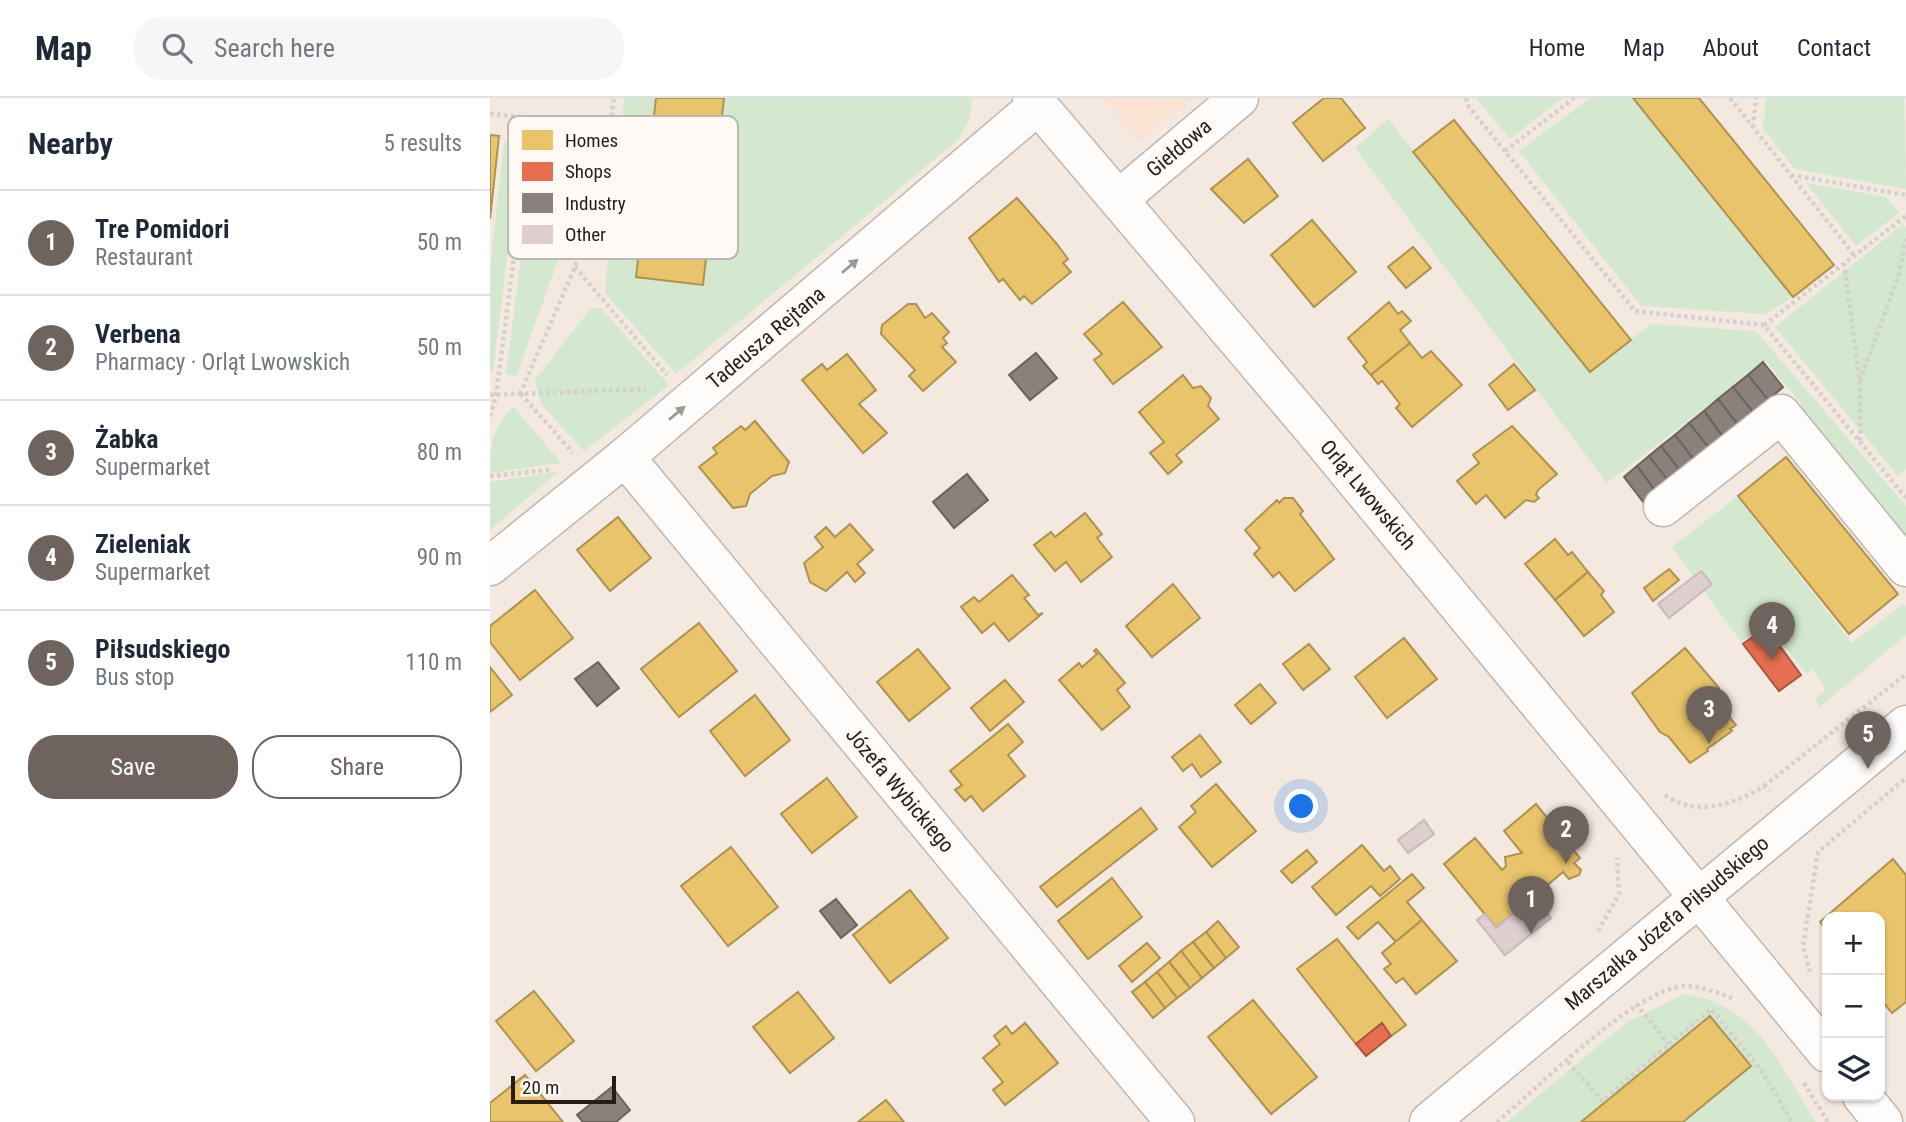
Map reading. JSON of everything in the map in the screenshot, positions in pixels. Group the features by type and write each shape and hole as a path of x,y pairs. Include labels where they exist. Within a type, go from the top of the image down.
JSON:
{"street":[{"name":"Giełdowa","path":"1119,200 1239,98"},
{"name":"Orląt Lwowskich","path":"1035,102 1700,896 1822,1047"},
{"name":"Tadeusza Rejtana","path":"490,566 625,457 1035,102"},
{"path":"1663,507 1781,414 1906,567"},
{"name":"Józefa Wybickiego","path":"625,457 1175,1122"},
{"name":"Marszałka Józefa Piłsudskiego","path":"1429,1122 1906,725"},
{"path":"1865,1101 1883,1122"}],"path":[{"path":"611,116 614,98"},
{"path":"1466,98 1469,107 1635,311 1764,325 1906,216"},
{"path":"1505,151 1574,98"},
{"path":"1730,98 1854,255"},
{"path":"1753,127 1756,98"},
{"path":"490,114 511,116"},
{"path":"1790,174 1906,195"},
{"path":"1860,383 1898,277 1906,239"},
{"path":"490,415 512,259"},
{"path":"520,394 577,259"},
{"path":"1844,263 1860,383 1860,442"},
{"path":"575,267 672,382"},
{"path":"1764,325 1906,498"},
{"path":"493,396 638,391 649,388"},
{"path":"520,394 575,456"},
{"path":"490,476 558,469"},
{"path":"1667,797 1710,808 1739,801 1765,786 1906,674"},
{"path":"1816,981 1803,946 1818,852 1906,778"},
{"path":"1765,786 1792,819"},
{"path":"1595,935 1619,894 1620,868 1616,855"},
{"path":"1497,1122 1636,1004 1659,992 1686,986 1733,998"},
{"path":"1636,1004 1670,1045"},
{"path":"1568,1062 1602,1101 1712,1009 1761,1070 1792,1122"}],"shaded area":[{"path":"1102,98 1193,98 1139,141"}],"green space":[{"path":"624,98 971,98 972,104 969,119 959,139 676,374 605,293 608,259 738,259 738,116 622,116"},
{"path":"1476,98 1563,98 1510,139"},
{"path":"1590,98 1633,98 1793,297 1766,314 1641,306 1519,151"},
{"path":"1766,98 1904,98 1906,189 1794,169 1763,128"},
{"path":"1388,119 1590,372 1651,324 1756,331 1906,506 1906,547 1806,428 1801,404 1766,361 1607,483 1355,148"},
{"path":"504,142 508,142 508,250 493,372 490,371 490,271"},
{"path":"1806,183 1886,197 1899,213 1856,246"},
{"path":"1903,224 1906,228 1906,469 1898,476 1775,327"},
{"path":"521,259 558,259 516,377 506,374"},
{"path":"591,308 601,308 669,385 584,451 541,404 535,380"},
{"path":"513,406 561,463 490,473 494,436"},
{"path":"559,471 490,530 490,482"},
{"path":"1737,497 1852,643 1903,604 1906,607 1906,635 1820,707 1815,699 1826,689 1812,669 1807,674 1766,624 1741,642 1672,547"},
{"path":"1685,994 1710,1001 1731,1011 1749,1025 1778,1060 1816,1122 1507,1122 1627,1022"}],"building: Homes":[{"path":"656,98 724,98 722,116 654,116"},
{"path":"1324,98 1341,98 1365,128 1323,161 1293,123"},
{"path":"1633,98 1699,98 1834,265 1793,297"},
{"path":"1454,120 1631,340 1590,372 1413,152"},
{"path":"490,135 499,136 490,219"},
{"path":"1248,159 1278,196 1244,223 1211,189"},
{"path":"1017,198 1068,259 1063,263 1071,272 1032,304 1024,296 1020,300 1003,279 999,282 969,238"},
{"path":"1312,220 1356,272 1314,307 1271,255"},
{"path":"1413,247 1431,268 1406,288 1388,267"},
{"path":"638,259 706,259 703,285 636,277"},
{"path":"1123,302 1162,347 1113,384 1094,360 1102,354 1084,334"},
{"path":"1389,302 1398,314 1402,311 1411,321 1400,330 1410,343 1371,375 1363,366 1367,362 1348,338"},
{"path":"908,304 916,304 925,318 932,313 949,332 943,338 947,343 942,347 956,362 923,391 909,376 915,370 881,334 882,325"},
{"path":"1410,343 1422,358 1431,351 1462,385 1412,427 1396,408 1400,404 1382,381 1378,384 1371,375"},
{"path":"847,354 876,390 859,404 887,433 863,453 802,380 822,364 827,370"},
{"path":"1514,364 1535,390 1508,410 1489,385"},
{"path":"1183,375 1193,388 1201,386 1211,398 1208,406 1219,419 1176,455 1182,462 1168,474 1150,453 1164,442 1139,412"},
{"path":"755,421 789,462 785,473 772,476 750,494 746,506 733,508 699,467 717,453 713,448 741,426 745,430"},
{"path":"1512,426 1557,474 1538,490 1536,495 1539,498 1534,502 1526,500 1505,518 1486,495 1476,504 1457,481 1479,463 1473,455"},
{"path":"1786,457 1898,594 1849,634 1738,496"},
{"path":"1284,498 1293,498 1303,511 1300,514 1334,559 1295,591 1279,572 1273,577 1254,554 1260,548 1245,530 1277,500 1279,503"},
{"path":"1085,513 1102,534 1097,538 1112,557 1081,582 1066,562 1055,571 1034,545 1051,532 1055,537"},
{"path":"618,517 651,558 610,591 577,550"},
{"path":"850,524 873,550 857,564 865,573 855,582 847,572 826,591 810,582 804,563 823,547 815,537 826,527 835,537"},
{"path":"1555,539 1568,555 1572,552 1588,572 1555,600 1525,564"},
{"path":"1669,569 1679,580 1653,601 1644,588"},
{"path":"1588,572 1604,591 1601,595 1614,612 1584,636 1555,600"},
{"path":"1012,575 1029,595 1024,598 1038,615 1043,613 1009,641 994,623 982,633 961,607 974,597 979,602"},
{"path":"1173,584 1200,618 1152,657 1126,626"},
{"path":"535,590 573,638 520,680 490,642 490,626"},
{"path":"699,623 737,671 679,717 641,669"},
{"path":"1404,638 1437,679 1387,718 1355,677"},
{"path":"1309,644 1330,669 1303,690 1283,664"},
{"path":"1685,648 1719,688 1711,695 1736,725 1707,749 1708,751 1690,763 1669,737 1660,732 1632,693"},
{"path":"918,649 950,688 909,721 877,682"},
{"path":"1096,649 1125,683 1117,690 1130,707 1102,730 1059,680 1079,663 1082,667 1097,654 1094,651"},
{"path":"490,667 512,695 490,712"},
{"path":"1005,680 1024,702 990,731 971,708"},
{"path":"1260,684 1276,703 1251,724 1235,705"},
{"path":"755,695 790,740 745,776 710,731"},
{"path":"1008,724 1023,742 1008,755 1025,776 983,811 971,796 965,801 955,790 962,785 950,771"},
{"path":"1200,735 1221,762 1201,777 1192,764 1183,771 1172,757"},
{"path":"827,778 857,817 812,853 781,814"},
{"path":"1216,784 1256,831 1212,867 1179,827 1196,812 1191,806"},
{"path":"1536,804 1580,858 1574,863 1581,870 1579,875 1569,879 1563,872 1496,928 1444,864 1475,838 1502,870 1506,866 1505,857 1522,853 1504,831"},
{"path":"1141,808 1157,829 1057,907 1040,887"},
{"path":"1362,845 1384,871 1390,866 1400,879 1380,896 1371,886 1336,915 1312,887"},
{"path":"731,847 778,907 728,946 681,886"},
{"path":"1307,850 1317,862 1292,883 1281,871"},
{"path":"1893,859 1906,875 1906,1002 1892,1013 1885,1004 1885,912 1832,912"},
{"path":"1412,874 1424,888 1407,902 1422,920 1396,942 1378,922 1358,939 1347,927"},
{"path":"1112,878 1142,917 1088,959 1058,921"},
{"path":"910,890 948,938 890,983 853,935"},
{"path":"1422,920 1457,961 1416,994 1403,978 1396,983 1384,969 1391,964 1382,953"},
{"path":"1218,921 1239,947 1226,958 1206,932"},
{"path":"1206,932 1226,958 1214,968 1193,942"},
{"path":"1337,939 1406,1025 1391,1036 1382,1023 1356,1044 1297,969"},
{"path":"1193,942 1214,968 1202,978 1181,951"},
{"path":"1147,943 1160,958 1132,982 1119,966"},
{"path":"1181,951 1202,978 1190,988 1169,962"},
{"path":"1169,962 1190,988 1177,998 1157,972"},
{"path":"1157,972 1177,998 1165,1008 1145,982"},
{"path":"1145,982 1165,1008 1153,1018 1132,992"},
{"path":"534,991 574,1041 536,1071 496,1021"},
{"path":"798,992 834,1038 790,1073 753,1027"},
{"path":"1253,1000 1317,1077 1271,1114 1208,1037"},
{"path":"1710,1016 1751,1066 1683,1122 1581,1122"},
{"path":"1025,1023 1058,1063 1005,1105 993,1090 1003,1082 983,1058 1000,1044 994,1036 1006,1026 1012,1034"},
{"path":"525,1075 563,1122 490,1122 490,1103"},
{"path":"886,1100 904,1122 858,1122"}],"building: Shops":[{"path":"1766,627 1801,675 1779,691 1743,644"},
{"path":"1382,1023 1391,1036 1366,1056 1356,1044"}],"building: Industry":[{"path":"1036,353 1057,378 1030,400 1009,375"},
{"path":"1763,362 1783,387 1768,400 1748,375"},
{"path":"1748,375 1768,400 1753,412 1733,387"},
{"path":"1733,387 1753,412 1738,425 1718,399"},
{"path":"1718,399 1738,425 1723,437 1704,411"},
{"path":"1704,411 1723,437 1709,448 1689,423"},
{"path":"1689,423 1709,448 1694,460 1675,435"},
{"path":"1675,435 1694,460 1681,472 1661,446"},
{"path":"1661,446 1681,472 1669,482 1649,456"},
{"path":"1649,456 1669,482 1656,492 1637,466"},
{"path":"1637,466 1656,492 1644,503 1624,477"},
{"path":"967,474 988,500 954,528 933,502"},
{"path":"598,662 619,688 597,706 575,679"},
{"path":"836,899 857,925 841,938 820,911"},
{"path":"612,1087 630,1110 616,1122 583,1122 577,1115"}],"building: Other":[{"path":"1701,571 1712,584 1669,618 1658,604"},
{"path":"1424,820 1434,834 1408,853 1398,840"},
{"path":"1534,896 1551,918 1505,955 1477,920 1485,914 1496,928"}],"place":[{"name":"Zieleniak","path":"1772,660"},
{"name":"Żabka","path":"1709,744"},
{"name":"Piłsudskiego","path":"1868,769"},
{"name":"Verbena","path":"1566,864"},
{"name":"Tre Pomidori","path":"1531,934"}]}
